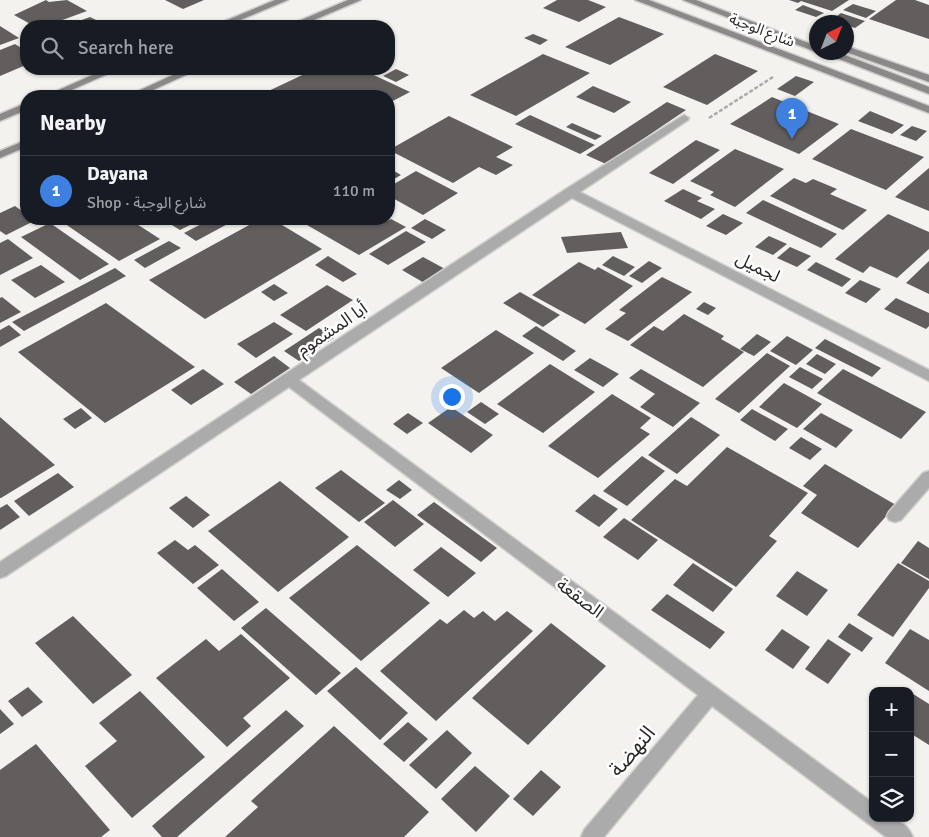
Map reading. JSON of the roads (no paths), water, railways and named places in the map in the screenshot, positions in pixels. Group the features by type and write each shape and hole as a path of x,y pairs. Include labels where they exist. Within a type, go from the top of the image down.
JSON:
{"main road":[{"path":"233,20 283,0"},
{"path":"293,20 331,0"},
{"path":"307,20 356,0"},
{"name":"شارع الوجبة","path":"640,0 929,110"},
{"path":"688,0 809,46"},
{"name":"شارع الوجبة","path":"713,0 809,35"},
{"path":"854,52 929,79"},
{"path":"847,60 929,91"},
{"path":"64,90 100,75"},
{"path":"146,90 180,75"},
{"path":"0,118 20,109"},
{"path":"0,155 20,146"}],"street":[{"name":"أبا المشموم","path":"0,571 684,118"},
{"name":"لجميل","path":"570,192 929,376"},
{"name":"الصقعة","path":"289,380 869,812"},
{"path":"895,516 929,477"},
{"name":"النهضة","path":"591,837 710,695"},
{"path":"882,822 903,837"}],"place":[{"name":"Dayana","path":"792,139"}]}
